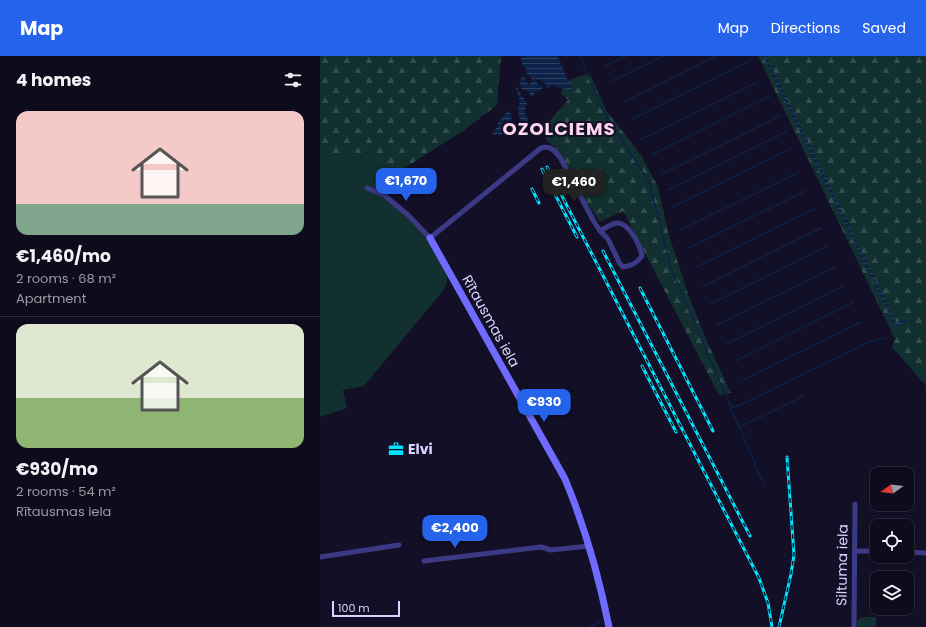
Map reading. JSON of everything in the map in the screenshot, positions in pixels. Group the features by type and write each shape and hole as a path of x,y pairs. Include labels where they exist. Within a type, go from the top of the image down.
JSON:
{"street":[{"path":"430,238 541,148 547,146 554,149 600,231 608,239 620,264 623,267 629,266 637,262 642,256 641,250 629,228 616,223 600,231"},
{"name":"Rītausmas iela","path":"366,188 384,195 430,238 561,472 572,497 589,546 609,627"},
{"name":"Siltuma iela","path":"854,627 855,504"},
{"path":"320,557 398,544"},
{"path":"424,561 542,547 551,550 589,546"},
{"path":"855,551 870,551"},
{"path":"914,552 926,553"}],"green space":[{"path":"320,56 501,56 497,105 463,131 403,169 377,164 371,153 320,156"},
{"path":"758,56 926,56 926,386 892,347 895,339"},
{"path":"590,74 606,110 641,155 658,187 668,232 687,291 705,337 731,393 719,395 623,211 600,222 554,146 548,142 543,133 546,125 568,100 561,93 565,84 572,79"},
{"path":"372,153 378,164 403,169 384,191 383,197 405,215 427,237 447,276 447,283 442,292 364,386 343,390 347,408 320,417 320,156"},
{"path":"862,617 876,617 876,627 857,627 857,620"}],"water":[{"path":"521,56 524,58 526,56 557,56 572,90 570,91 562,87 557,88 554,85 549,88 545,88 545,83 535,78 538,84 543,86 543,88 537,92 535,91 534,97 531,96 529,92 522,89 520,85 521,78 524,76 529,85 532,81 531,77 527,74 526,68 522,65"},
{"path":"763,56 766,56 773,70 894,318 897,323 904,317 906,322 895,326"},
{"path":"517,86 527,103 524,112 530,125 528,126 520,120 518,110 520,101 516,88"},
{"path":"507,110 512,115 512,123 505,120 501,125 505,132 499,136 498,133 496,135 492,134"}],"waterway":[{"path":"580,56 601,107 649,182 671,268 764,485"},
{"path":"604,67 626,56"},
{"path":"612,81 663,56"},
{"path":"624,102 716,56"},
{"path":"632,119 750,61"},
{"path":"640,140 758,82"},
{"path":"652,155 770,96"},
{"path":"662,174 780,116"},
{"path":"668,190 786,132"},
{"path":"672,207 790,149"},
{"path":"681,230 799,172"},
{"path":"689,248 807,190"},
{"path":"696,267 814,209"},
{"path":"703,286 821,228"},
{"path":"710,304 828,246"},
{"path":"717,325 835,267"},
{"path":"726,344 844,286"},
{"path":"736,361 854,302"},
{"path":"743,380 861,322"},
{"path":"730,408 740,405 869,342 885,338"},
{"path":"740,427 803,396"},
{"path":"589,627 600,622"}],"railway":[{"path":"547,167 759,578 768,603 772,627"},
{"path":"542,169 577,237"},
{"path":"532,189 539,203"},
{"path":"603,251 750,536"},
{"path":"640,288 713,431"},
{"path":"642,366 676,432"},
{"path":"779,627 794,555 787,457"}],"place":[{"name":"Elvi","path":"396,449"}],"district":[{"name":"OZOLCIEMS","path":"559,128"}]}
